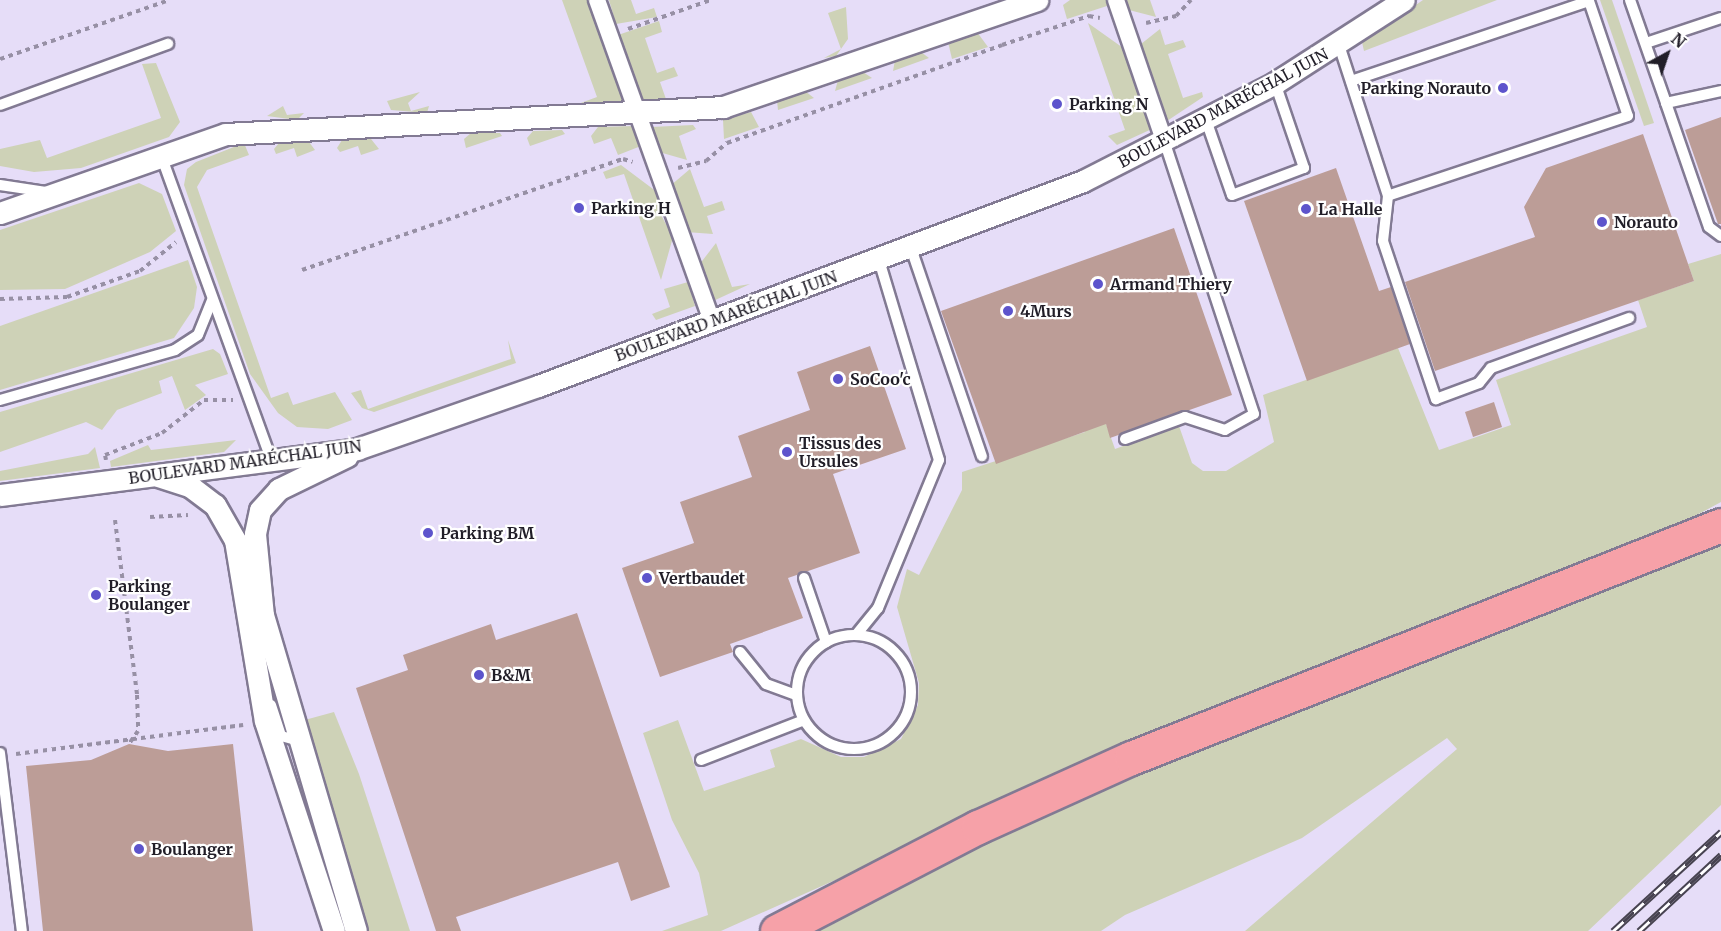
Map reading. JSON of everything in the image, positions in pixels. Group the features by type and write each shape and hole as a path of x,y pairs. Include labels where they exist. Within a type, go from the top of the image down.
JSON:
{"highway":[{"path":"777,931 978,827 1131,758 1721,525"}],"street":[{"path":"597,0 712,321"},
{"path":"0,213 226,134 639,114 723,107 1037,0"},
{"path":"1116,0 1165,143"},
{"name":"BOULEVARD MARÉCHAL JUIN","path":"0,495 357,449 879,260 1165,143 1339,45 1404,0"},
{"path":"356,931 296,740 263,615 255,534 260,510 279,489 357,449"},
{"path":"155,475 191,487 215,506 235,540 255,680 266,721 334,931"}],"lane":[{"path":"1630,0 1709,227 1721,236"},
{"path":"1351,81 1589,1 1628,116 1388,196"},
{"path":"1646,43 1721,18"},
{"path":"0,105 168,44"},
{"path":"1339,45 1388,196 1383,240 1436,399 1479,383 1491,368 1629,318"},
{"path":"1206,120 1232,195 1304,168 1275,83"},
{"path":"1666,103 1721,91"},
{"path":"1125,439 1185,417 1225,430 1254,414 1165,143"},
{"path":"162,158 271,459"},
{"path":"2,187 58,194"},
{"path":"910,248 982,456"},
{"path":"856,634 878,608 939,460 879,260"},
{"path":"0,400 175,350 198,335 212,301"},
{"path":"804,578 826,642"},
{"path":"246,624 259,639 264,663 280,676"},
{"path":"856,634 887,645 908,675 908,711 898,728 885,740 849,749 816,734 804,720 796,695 804,663 826,642 856,634"},
{"path":"740,652 766,684 796,695"},
{"path":"255,680 280,676"},
{"path":"255,680 266,689 281,736 296,740"},
{"path":"701,760 804,720"},
{"path":"0,754 22,931"}],"path":[{"path":"0,59 169,0"},
{"path":"610,35 711,0"},
{"path":"302,270 623,159 658,170 706,161 727,143 1089,16 1124,23 1176,16 1191,0"},
{"path":"0,299 68,297 120,280 188,232"},
{"path":"105,454 145,442 204,399 249,399"},
{"path":"186,507 189,514"},
{"path":"116,520 137,695 138,732 129,742"},
{"path":"0,754 129,742 266,721"}],"green space":[{"path":"562,0 587,0 624,104 578,104 597,97"},
{"path":"609,0 631,0 636,14 654,8 657,17 616,24"},
{"path":"1070,0 1108,0 1110,5 1067,19 1063,5"},
{"path":"1125,0 1150,0 1156,17 1129,10"},
{"path":"1423,0 1497,0 1364,51 1362,42"},
{"path":"1600,0 1612,0 1654,123 1644,126"},
{"path":"846,7 848,39 841,49 828,13"},
{"path":"659,21 662,32 645,38 657,73 674,67 678,76 660,82 667,102 644,102 618,35"},
{"path":"1088,23 1126,50 1154,128 1117,145 1108,136 1125,130"},
{"path":"1160,29 1165,45 1183,40 1186,47 1168,54 1183,98 1202,92 1203,97 1167,121 1141,44"},
{"path":"977,32 988,47 952,59 948,42"},
{"path":"841,49 836,56 824,58"},
{"path":"921,52 929,58 893,71 895,60"},
{"path":"156,63 180,122 169,137 81,168 34,172 0,166 0,149 40,140 47,158 161,118 142,64"},
{"path":"863,72 872,78 835,91 838,80"},
{"path":"805,91 814,98 778,110 777,101"},
{"path":"420,92 408,103 411,111 429,106 427,113 391,110 387,101"},
{"path":"283,106 287,115 304,113 297,120 267,116"},
{"path":"751,112 759,127 724,139 723,120"},
{"path":"693,125 696,129 679,136 687,160 659,152 651,127"},
{"path":"633,126 641,146 618,155 611,138 594,144 591,136 598,127"},
{"path":"562,130 565,134 530,146 527,138 533,131"},
{"path":"471,133 500,133 502,136 466,148 464,139"},
{"path":"371,139 379,149 361,155 358,146 340,152 337,148 342,140"},
{"path":"309,142 315,150 297,157 294,148 276,154 274,149 279,143"},
{"path":"244,143 249,155 207,170 197,187 271,398 288,392 293,405 335,392 352,420 328,429 297,427 278,413 250,374 184,185 187,169 196,162"},
{"path":"621,165 657,192 661,215 673,237 661,280 624,174 606,179 603,172"},
{"path":"690,169 704,207 722,201 725,210 707,216 713,234 686,232 683,209 670,186"},
{"path":"139,183 162,194 176,231 150,252 65,289 0,290 0,230"},
{"path":"716,243 732,287 750,284 711,302 699,265"},
{"path":"1721,254 1721,502 1695,516 1687,528 1232,708 1218,704 1104,751 1095,764 721,931 662,931 708,915 699,873 672,820 643,733 678,720 704,791 775,767 770,750 801,739 841,757 864,757 901,739 918,705 919,683 897,607 907,569 919,575 962,490 962,472 1085,432 1066,377 1087,370 1115,449 1179,426 1192,463 1203,471 1226,471 1274,442 1263,395 1398,348 1439,450 1511,425 1496,380 1647,327 1638,300 1694,281 1688,264"},
{"path":"188,260 197,287 194,308 174,338 0,390 0,326"},
{"path":"688,282 695,306 656,320 652,314 670,307 664,289"},
{"path":"508,340 516,363 374,412 362,408 351,393 361,390 368,409 511,359"},
{"path":"213,349 220,354 228,374 195,385 206,395 185,410 172,376 159,381 162,393 117,410 102,430 86,422 0,452 0,412"},
{"path":"236,440 224,452 111,467 110,461 148,445 151,450"},
{"path":"95,447 100,468 0,481 0,471 88,454"},
{"path":"1721,544 1721,805 1588,931 1245,931 1457,749 1447,738 1302,838 1125,915 1101,931 807,931 1054,809"},
{"path":"334,712 359,774 410,931 367,931 300,737 301,721"}],"building":[{"path":"1721,117 1721,224 1718,224 1685,130"},
{"name":"Norauto","path":"1643,134 1694,281 1435,371 1405,282 1535,237 1524,207 1546,168"},
{"path":"1336,168 1379,291 1391,287 1410,344 1307,381 1244,201"},
{"path":"1174,228 1232,395 1110,438 1106,424 996,464 941,311"},
{"path":"870,346 906,449 833,474 860,553 788,578 803,618 730,644 733,652 660,677 622,568 694,543 680,502 752,477 738,436 810,410 797,372"},
{"path":"1494,402 1502,427 1473,437 1465,412"},
{"path":"577,613 670,887 631,901 618,862 456,917 461,931 436,931 356,688 408,670 403,655 491,624 496,640"},
{"name":"Boulanger","path":"129,744 168,751 233,744 253,931 43,931 26,766 91,760"}],"railway":[{"path":"1613,931 1721,832"},
{"path":"1639,931 1721,855"}],"place":[{"name":"Parking Norauto","path":"1503,88"},
{"name":"Parking N","path":"1057,104"},
{"name":"Parking H","path":"579,208"},
{"name":"La Halle","path":"1306,209"},
{"name":"Norauto","path":"1602,222"},
{"name":"Armand Thiery","path":"1098,284"},
{"name":"4Murs","path":"1008,311"},
{"name":"SoCoo'c","path":"838,379"},
{"name":"Tissus des Ursules","path":"787,452"},
{"name":"Parking BM","path":"428,533"},
{"name":"Vertbaudet","path":"647,578"},
{"name":"Parking Boulanger","path":"96,595"},
{"name":"B&M","path":"479,675"},
{"name":"Boulanger","path":"139,849"}]}
